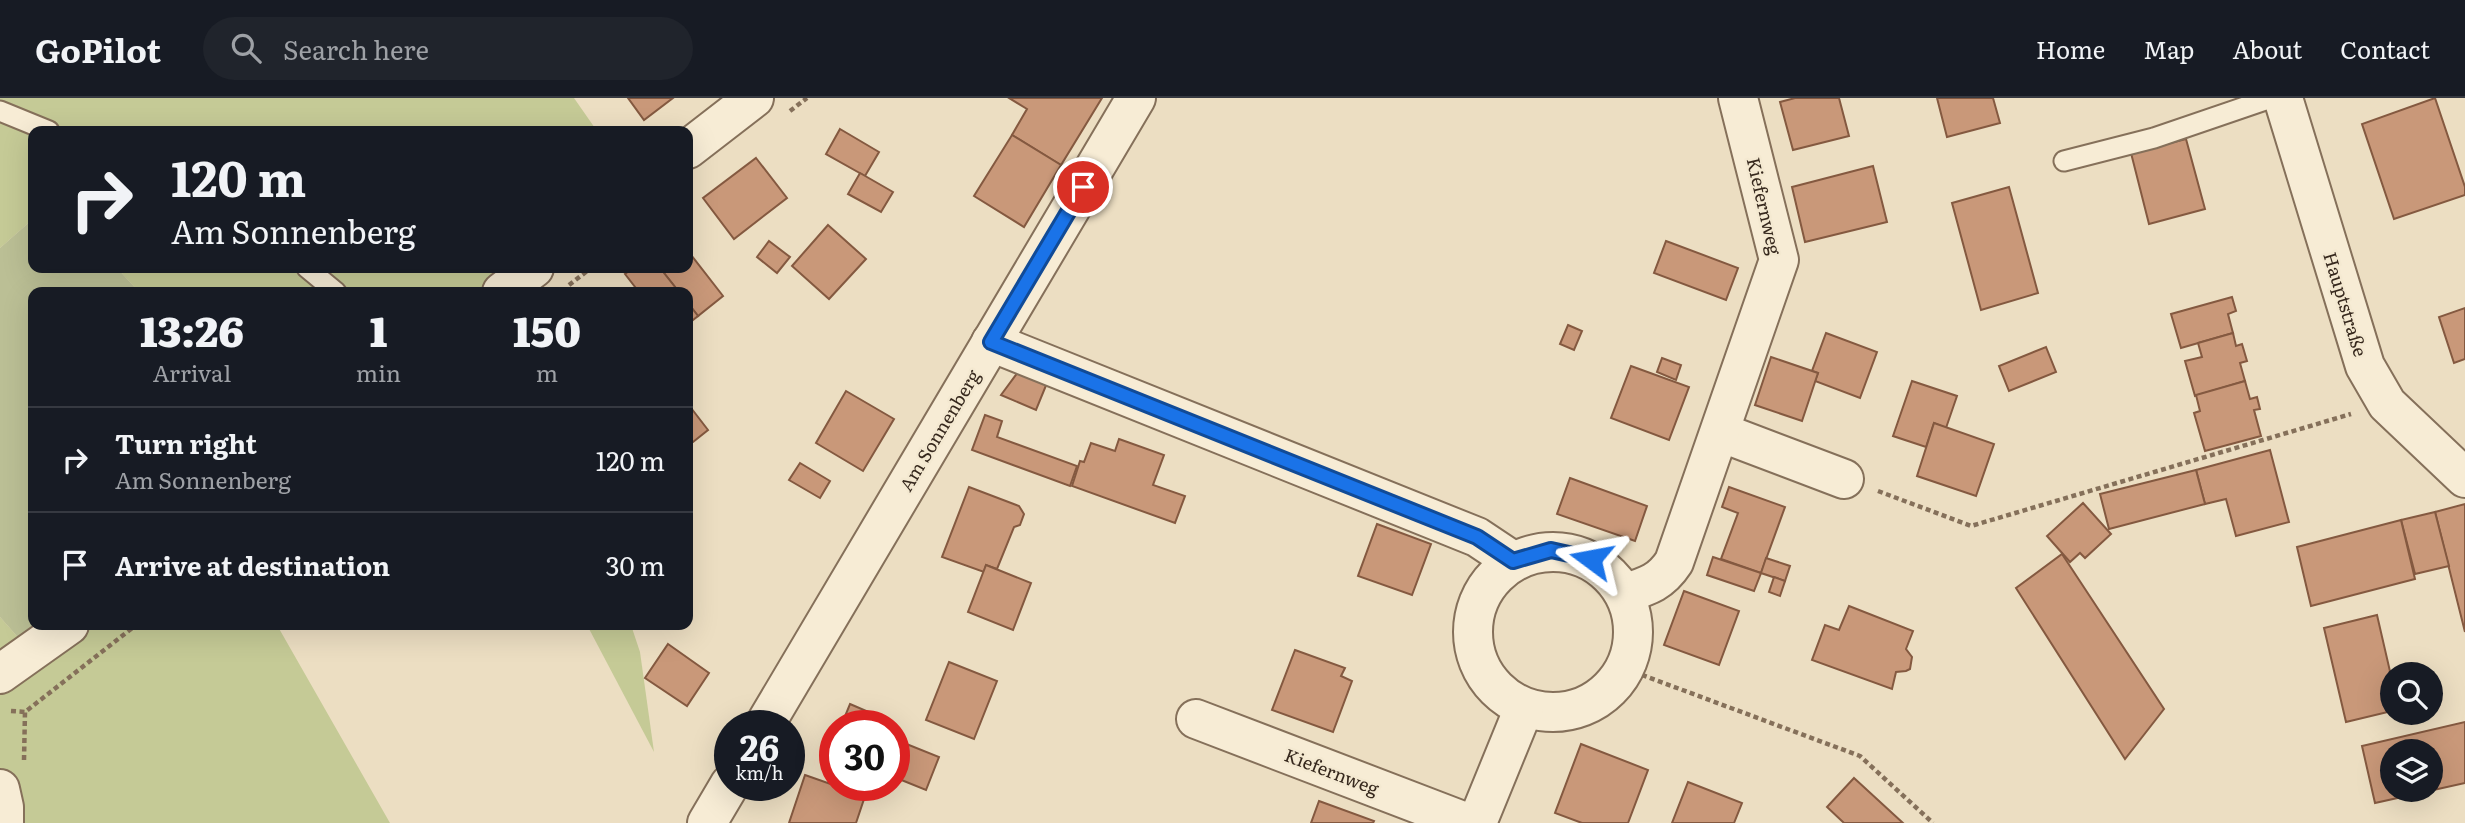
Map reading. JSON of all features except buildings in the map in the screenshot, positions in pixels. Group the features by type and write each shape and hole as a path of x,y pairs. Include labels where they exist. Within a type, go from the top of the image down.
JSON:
{"street":[{"path":"693,145 754,98"},
{"name":"Am Sonnenberg","path":"773,710 1136,98"},
{"name":"Kiefernweg","path":"1626,593 1646,587 1665,576 1674,562 1779,260 1738,98"},
{"name":"Hauptstraße","path":"2283,98 2365,366 2387,404 2465,478"},
{"path":"509,287 527,273"},
{"path":"991,342 1477,537 1513,561"},
{"path":"1720,432 1844,479"},
{"path":"1551,550 1591,559 1626,593 1635,637 1626,669 1590,705 1559,713 1524,708 1495,688 1476,658 1472,629 1487,584 1513,561 1551,550"},
{"path":"0,674 62,630"},
{"path":"1477,823 1524,708"},
{"name":"Kiefernweg","path":"1196,719 1468,823"},
{"path":"707,823 720,801"}],"lane":[{"path":"2063,161 2154,138 2271,98"},
{"path":"0,111 37,126"},
{"path":"313,273 330,287"}],"path":[{"path":"566,287 585,273"},
{"path":"1844,479 1971,526 2387,404"},
{"path":"0,710 25,712 130,630"},
{"path":"1626,669 1860,756 1933,823"}],"green space":[{"path":"0,98 574,98 594,126 28,126 28,223 0,248"},
{"path":"28,223 28,273 122,273 134,287 28,287 28,630 38,630 23,643 0,617 0,248"},
{"path":"122,273 522,273 526,287 134,287"},
{"path":"0,617 23,643 38,630 280,630 390,823 0,823"},
{"path":"590,630 633,630 640,652 654,752"}],"route":[{"path":"1083,187 991,342 1477,537 1513,561 1551,550 1591,559"}]}
